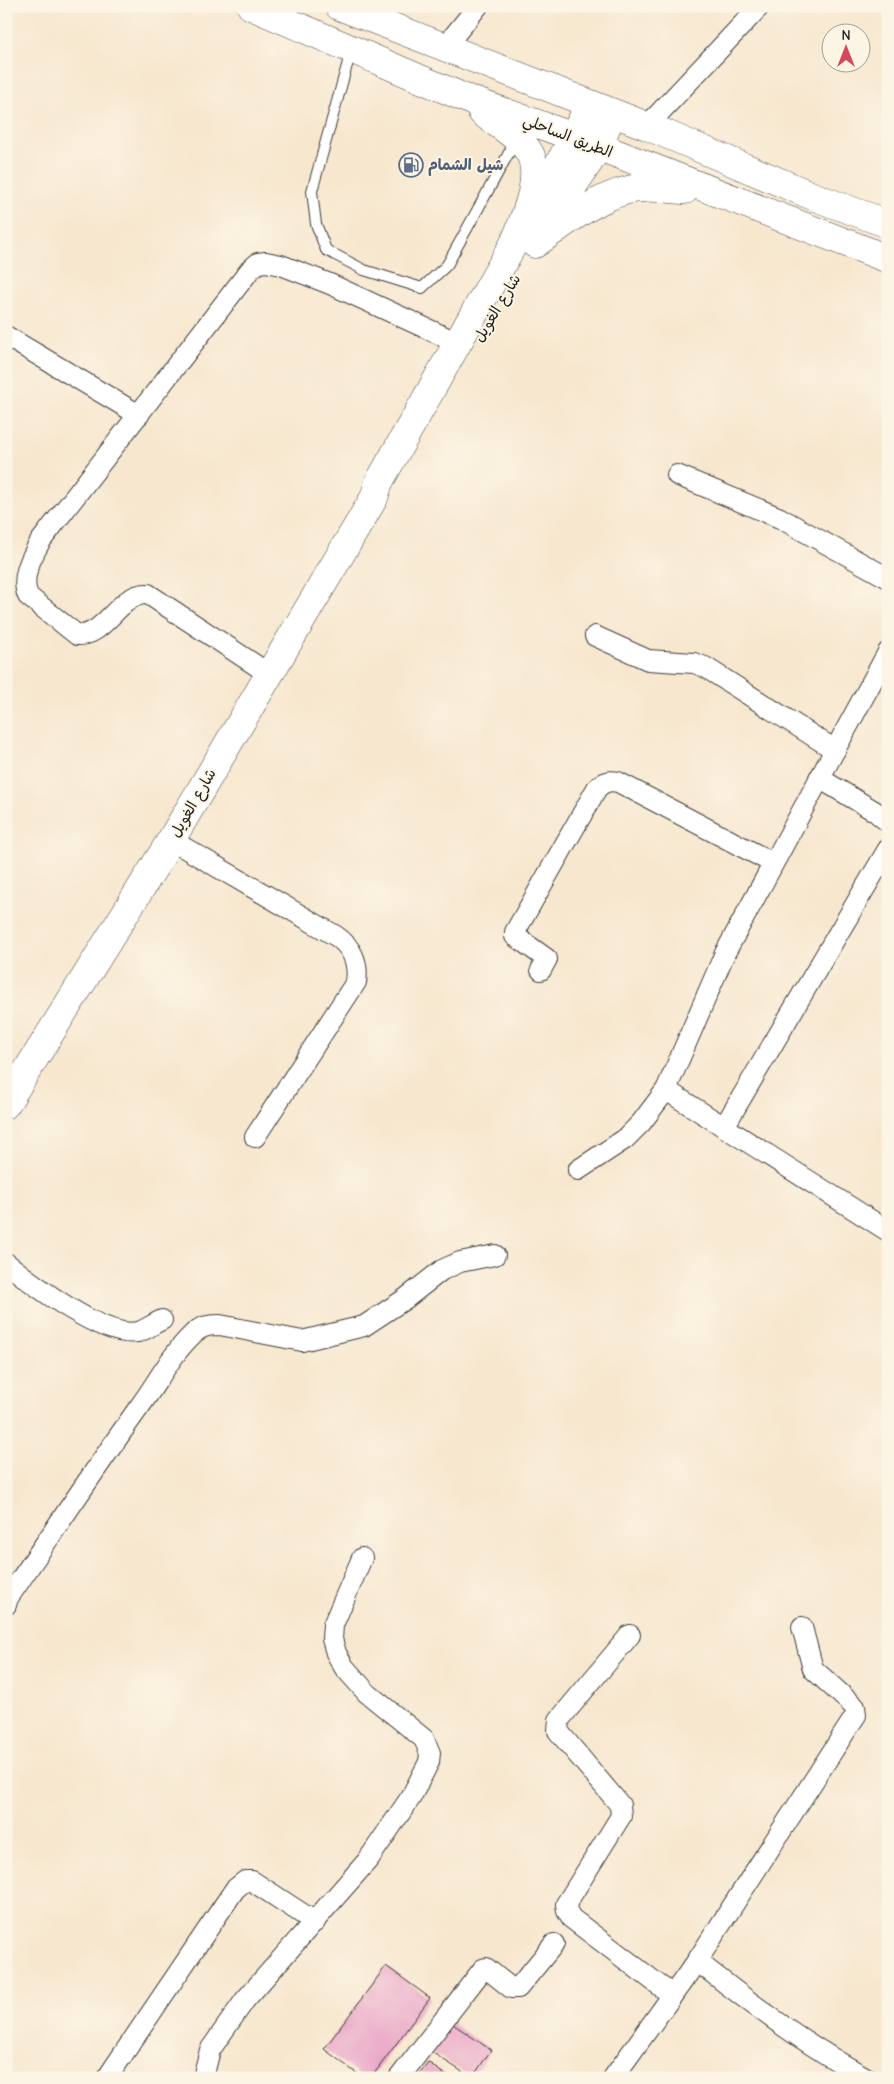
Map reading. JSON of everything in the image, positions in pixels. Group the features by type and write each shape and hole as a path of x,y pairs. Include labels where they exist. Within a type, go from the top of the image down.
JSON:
{"main road":[{"name":"الطريق الساحلي","path":"251,6 465,98 888,259"},
{"path":"339,6 647,126 815,197 887,223"},
{"path":"465,98 528,150 534,166 526,242"},
{"name":"شارع الغويل","path":"374,498 392,484 526,242 586,143 600,108"},
{"path":"526,242 606,197 629,189 711,191"},
{"name":"شارع الغويل","path":"6,1104 171,840 374,498 380,482 458,343 526,242"}],"street":[{"path":"444,48 478,6"},
{"path":"647,126 760,6"},
{"path":"268,674 148,594 128,600 94,630 77,635 28,596 26,579 31,558 40,542 250,270 258,263 266,262 281,265 330,284 458,343"},
{"path":"6,336 139,415"},
{"path":"677,475 780,518 888,578"},
{"path":"595,636 648,660 694,663 705,667 835,750"},
{"path":"578,1170 632,1133 666,1090 725,953 888,652"},
{"path":"819,778 876,812 888,822"},
{"path":"542,970 547,958 520,941 515,936 515,932 597,788 609,780 618,782 774,863"},
{"path":"171,840 344,941 353,954 357,966 356,982 255,1137"},
{"path":"724,1127 888,849"},
{"path":"666,1090 888,1231"},
{"path":"6,1605 8,1598 115,1441 192,1334 208,1325 220,1325 302,1341 364,1326 405,1299 442,1270 460,1262 495,1256"},
{"path":"6,1263 47,1295 87,1318 121,1332 138,1332 162,1320"},
{"path":"203,2078 210,2050 245,2000 368,1860 411,1797 429,1762 430,1753 424,1739 367,1693 344,1667 336,1653 332,1640 333,1625 362,1558"},
{"path":"613,2078 697,1961 856,1716 855,1706 813,1669 802,1627"},
{"path":"630,1635 559,1720 558,1731 620,1805 621,1810 621,1816 566,1904 571,1918 672,1995"},
{"path":"107,2078 235,1889 245,1881 252,1881 315,1922"},
{"path":"399,2078 483,1969 486,1968 511,1988 518,1988 554,1944"},
{"path":"697,1961 837,2071 867,2078"}],"lane":[{"path":"352,50 312,191 316,224 326,250 364,270 422,288 447,265 517,139"}],"building":[{"path":"386,1966 430,1998 371,2078 363,2078 324,2049"},
{"path":"450,2022 491,2050 472,2078 430,2051"},
{"path":"428,2062 449,2078 416,2078"}],"place":[{"name":"شيل الشمام","path":"411,165"}]}
